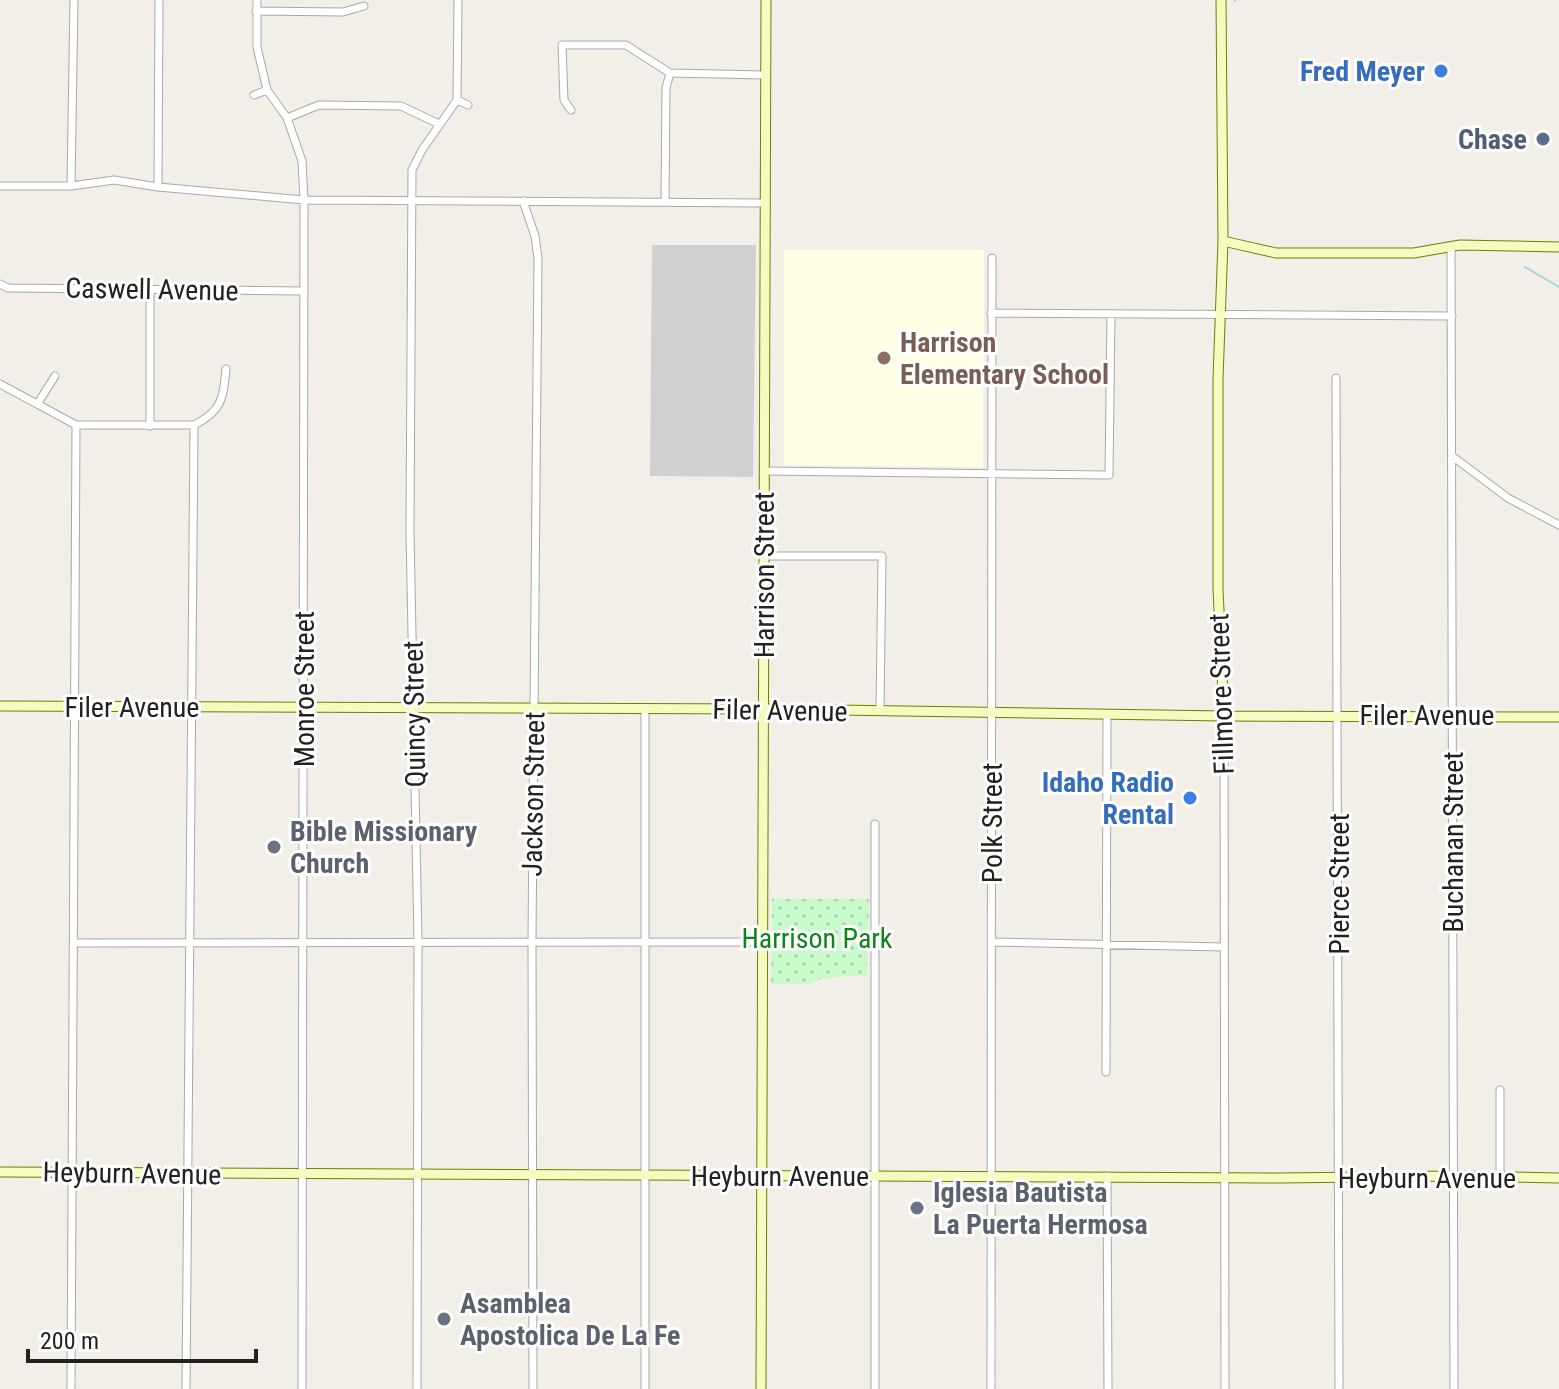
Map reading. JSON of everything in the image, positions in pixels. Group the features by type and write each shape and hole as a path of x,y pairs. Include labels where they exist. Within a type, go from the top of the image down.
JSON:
{"street":[{"path":"71,186 74,0"},
{"path":"158,187 159,0"},
{"name":"Monroe Street","path":"257,0 257,47 267,90 287,118 302,161 304,200 302,1389"},
{"path":"458,0 457,100 468,105"},
{"name":"Harrison Street","path":"761,1389 766,0"},
{"name":"Fillmore Street","path":"1221,0 1223,241 1218,379 1218,589 1224,716 1225,1389"},
{"path":"256,11 343,12 364,6"},
{"path":"571,110 564,100 562,45 626,45 670,73 766,75"},
{"path":"665,202 666,88 670,73"},
{"path":"254,95 267,90"},
{"name":"Quincy Street","path":"417,1389 418,940 410,532 411,201 412,170 457,100"},
{"path":"287,118 319,105 401,106 439,124"},
{"path":"0,186 71,186 114,180 304,200 766,203"},
{"name":"Jackson Street","path":"523,201 535,236 538,258 532,940 533,1389"},
{"path":"1223,241 1276,253 1414,253 1451,246 1559,247"},
{"name":"Buchanan Street","path":"1451,246 1454,1389"},
{"name":"Polk Street","path":"991,1389 992,258"},
{"name":"Caswell Avenue","path":"0,284 8,288 304,291"},
{"path":"150,289 150,426"},
{"path":"991,313 1452,316"},
{"path":"764,471 1109,475 1111,314"},
{"path":"0,384 76,425 194,425 211,416 223,397 226,369"},
{"path":"38,403 55,376"},
{"name":"Pierce Street","path":"1336,378 1339,1389"},
{"path":"71,1389 76,425"},
{"path":"186,1389 194,425"},
{"path":"1452,456 1508,498 1559,525"},
{"path":"764,556 882,556 880,711"},
{"name":"Filer Avenue","path":"0,706 1559,717"},
{"path":"645,709 645,1389"},
{"path":"1106,1072 1107,714"},
{"path":"875,824 875,1389"},
{"path":"74,943 418,940 764,942"},
{"path":"992,942 1224,947"},
{"path":"1500,1090 1500,1176"},
{"name":"Heyburn Avenue","path":"0,1172 1559,1178"},
{"path":"1107,1176 1108,1389"}],"shaded area":[{"path":"652,245 756,245 753,477 650,476"},
{"name":"Harrison Elementary School","path":"784,250 984,250 983,467 784,465"}],"green space":[{"name":"Harrison Park","path":"772,899 869,899 867,975 823,978 809,984 771,984"}],"waterway":[{"path":"1525,267 1559,287"}],"place":[{"name":"Fred Meyer","path":"1441,71"},
{"name":"Chase","path":"1543,139"},
{"name":"Harrison Elementary School","path":"884,358"},
{"name":"Idaho Radio Rental","path":"1190,798"},
{"name":"Bible Missionary Church","path":"274,847"},
{"name":"Iglesia Bautista La Puerta Hermosa","path":"917,1208"},
{"name":"Asamblea Apostolica De La Fe","path":"444,1319"}]}
